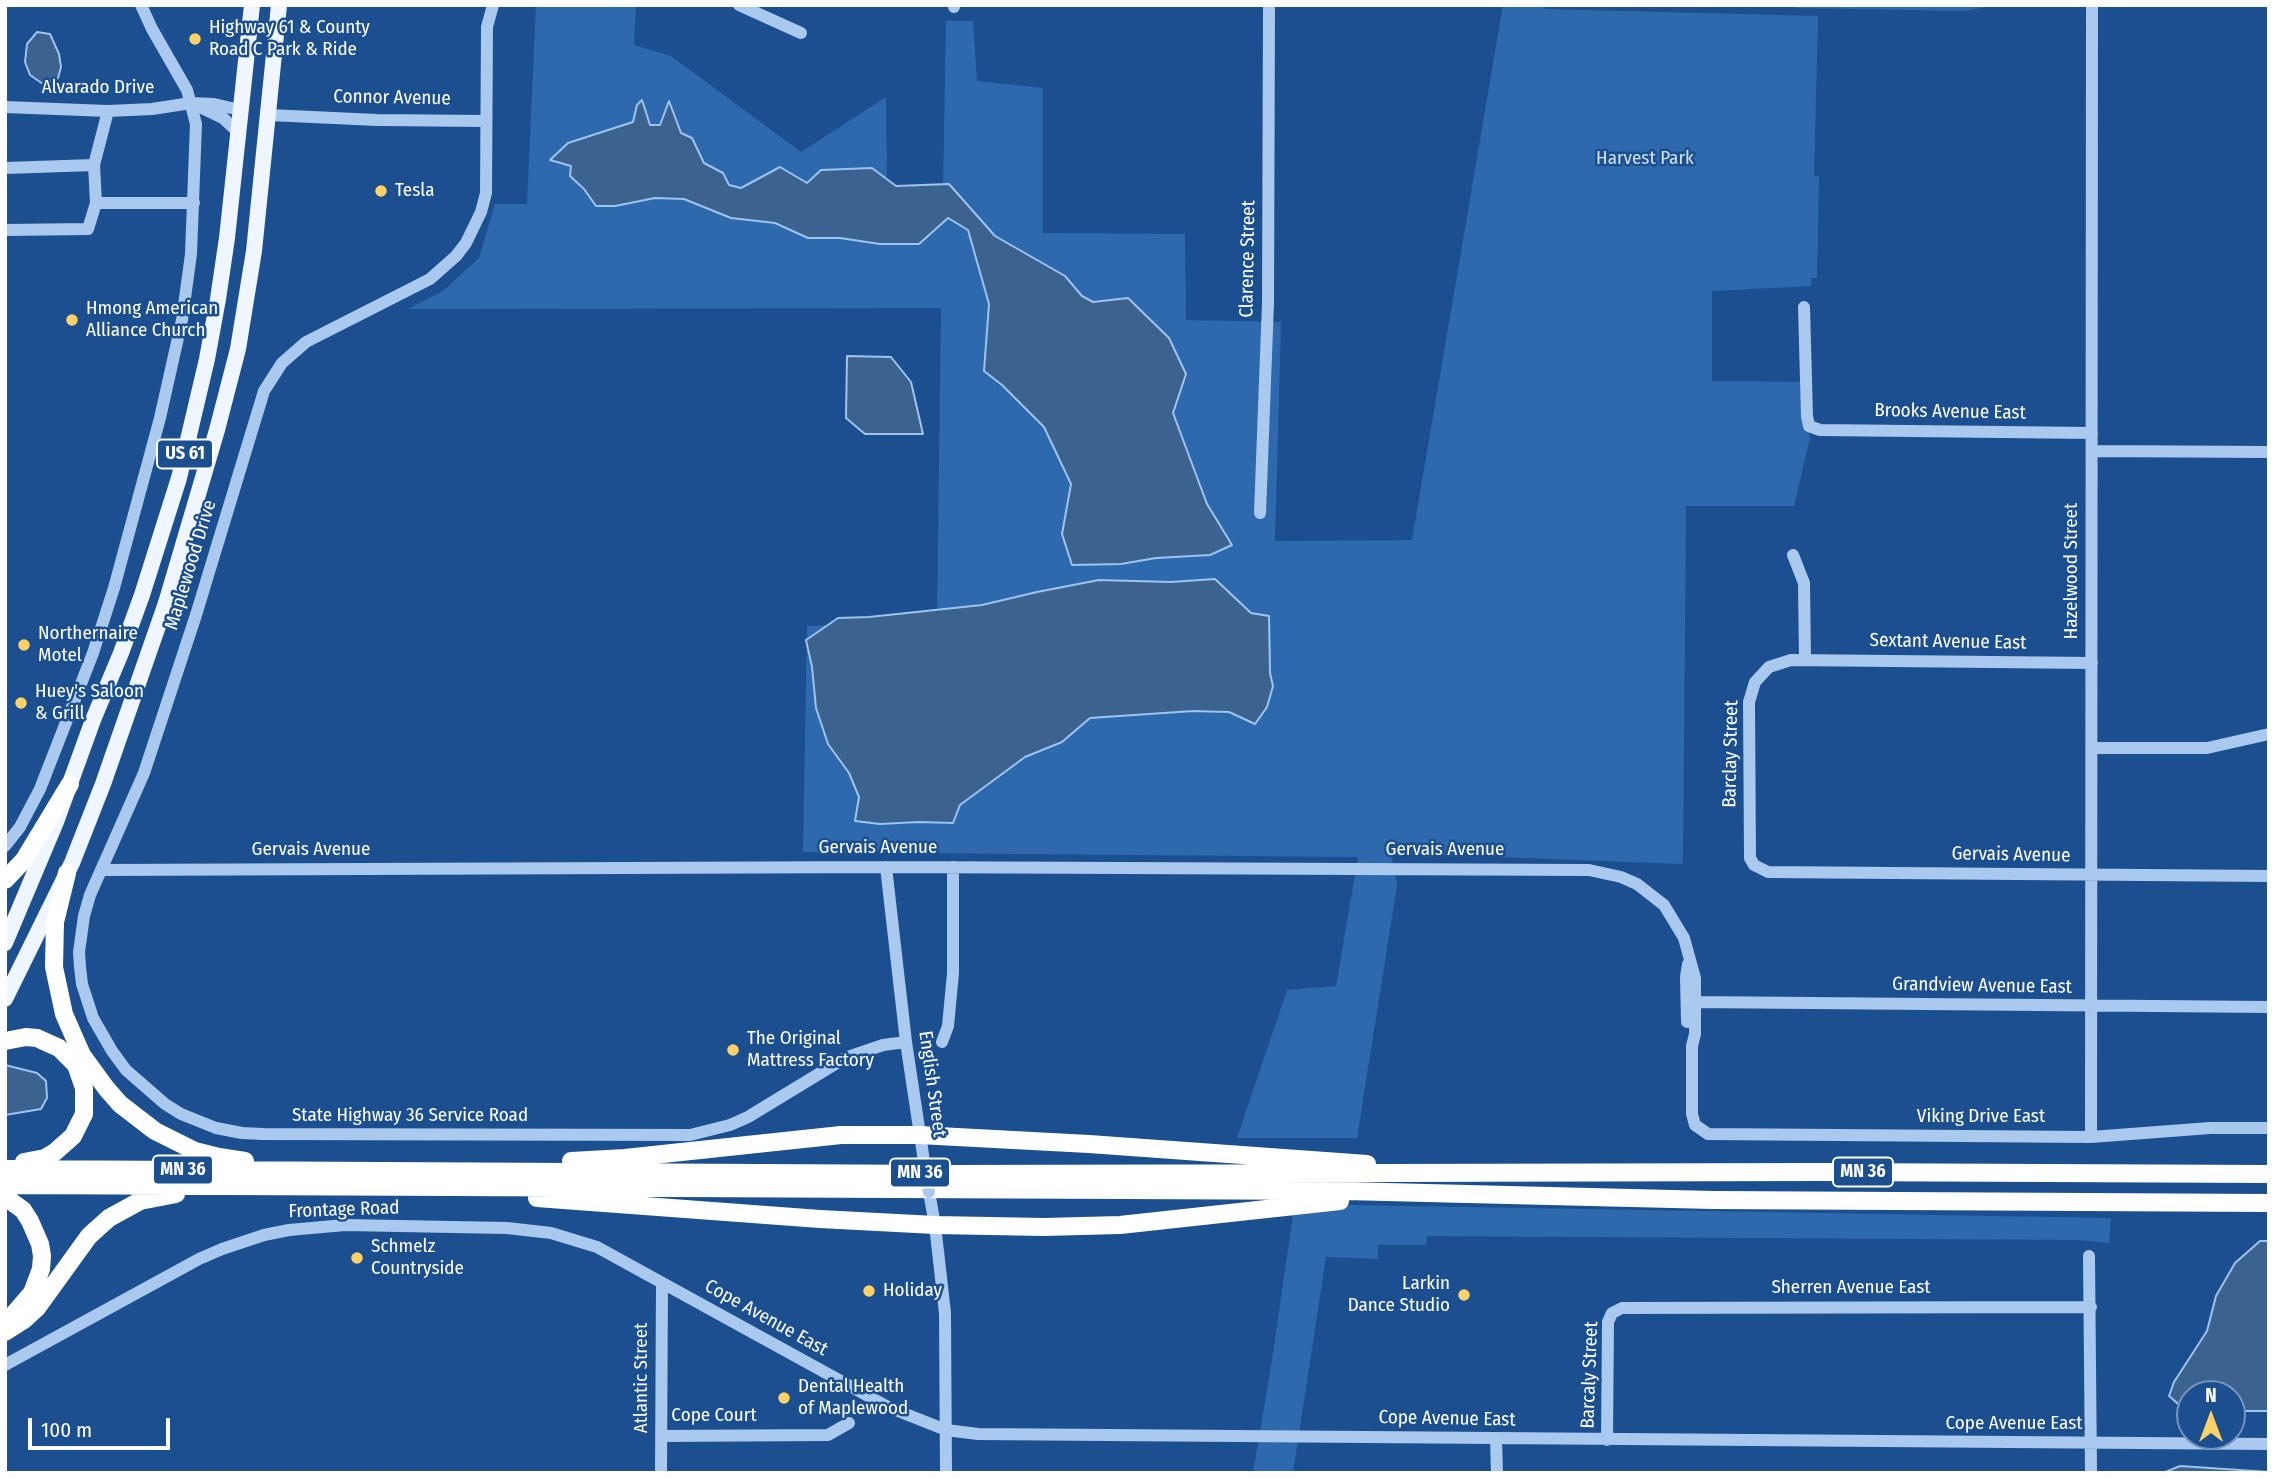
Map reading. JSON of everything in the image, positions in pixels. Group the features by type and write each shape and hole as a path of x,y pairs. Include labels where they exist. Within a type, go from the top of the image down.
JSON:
{"highway":[{"path":"5,880 24,860 70,784"},
{"path":"67,873 60,898 54,943 58,991 64,1014 82,1055 120,1104 155,1131 176,1143 219,1157 360,1171"},
{"path":"5,1041 37,1038 58,1048 68,1056 81,1076 85,1102 79,1125 65,1146 45,1158 5,1167"},
{"path":"383,1171 625,1158 841,1135 921,1144 1089,1144 1408,1166 1457,1173"},
{"name":"MN 36","path":"5,1167 360,1171 2269,1174"},
{"name":"MN 36","path":"5,1185 1331,1191 1713,1200 2269,1203"},
{"path":"5,1332 37,1308 89,1236 116,1214 140,1201 158,1197 253,1186"},
{"path":"461,1188 591,1203 759,1216 933,1217 1080,1227 1357,1200 1515,1195"},
{"path":"5,1197 23,1210 40,1244 42,1256 41,1269 32,1293 16,1313 5,1320"}],"main road":[{"name":"US 61","path":"5,943 27,894 142,595 182,466 218,299 253,5"},
{"name":"US 61","path":"5,999 67,873 103,784 166,603 218,430 238,349 254,251 279,5"},
{"name":"Connor Avenue","path":"240,110 268,115"}],"street":[{"path":"5,846 27,816 40,789 78,694 114,589 175,355 190,268 196,124 182,80 141,5"},
{"name":"Maplewood Drive","path":"102,870 144,773 264,391 282,363 306,342 430,279 456,256 475,228 486,193 487,27 493,5"},
{"path":"739,5 801,33"},
{"name":"Clarence Street","path":"1260,513 1268,303 1269,5"},
{"name":"Hazelwood Street","path":"2091,1137 2092,5"},
{"path":"271,95 283,110 296,117"},
{"path":"191,103 223,118 238,132"},
{"name":"Alvarado Drive","path":"5,107 108,111 152,109 191,103 214,104 240,110"},
{"path":"5,230 89,229 96,203 94,165 108,111"},
{"name":"Connor Avenue","path":"268,115 486,121"},
{"path":"5,168 94,165"},
{"path":"96,203 194,203"},
{"name":"Brooks Avenue East","path":"1804,307 1809,426 1820,430 2092,433"},
{"path":"2092,451 2269,452"},
{"path":"1793,555 1804,583 1805,660"},
{"name":"Sextant Avenue East","path":"1805,660 2092,663"},
{"name":"Barclay Street","path":"1754,865 1749,849 1751,691 1761,674 1769,667 1785,661 1805,660"},
{"path":"2091,748 2207,748 2269,734"},
{"name":"Gervais Avenue","path":"1754,865 1768,872 2269,876"},
{"name":"Gervais Avenue","path":"102,870 886,867 1589,870 1621,877 1637,884 1664,905 1684,938 1689,959"},
{"name":"English Street","path":"886,867 906,1042 945,1313 946,1473"},
{"path":"942,1042 948,1026 953,973 953,867"},
{"name":"State Highway 36 Service Road","path":"102,870 84,916 79,951 82,984 93,1018 112,1051 139,1084 181,1114 216,1128 263,1134 690,1135 710,1131 748,1117 845,1058 883,1045 906,1042"},
{"path":"1689,959 1695,978 1695,1034 1692,1046"},
{"path":"1689,959 1686,976 1687,1034 1692,1046"},
{"name":"Grandview Avenue East","path":"1695,1002 2269,1007"},
{"name":"Viking Drive East","path":"1692,1046 1692,1114 1695,1125 1708,1134 2091,1137 2210,1128 2269,1128"},
{"name":"Frontage Road","path":"5,1365 199,1259 241,1242 289,1230 345,1225 532,1230 575,1239 597,1247 662,1283"},
{"path":"2089,1256 2091,1473"},
{"name":"Cope Avenue East","path":"662,1283 888,1407 946,1430 1001,1435 2269,1444"},
{"name":"Atlantic Street","path":"661,1473 662,1283"},
{"name":"Sherren Avenue East","path":"1612,1312 1622,1308 2091,1307"},
{"name":"Barcaly Street","path":"1607,1440 1608,1322 1612,1312"},
{"name":"Cope Court","path":"661,1436 828,1435 849,1423"},
{"path":"1496,1439 1497,1473"}],"green space":[{"name":"Harvest Park","path":"536,5 636,5 634,45 671,56 801,152 886,97 887,185 943,191 946,21 973,21 977,81 1043,88 1043,233 1185,234 1186,320 1281,322 1275,541 1412,540 1503,5 1545,5 1545,9 1818,16 1814,176 1819,176 1817,278 1811,278 1811,286 1712,291 1712,381 1800,382 1810,438 1794,506 1686,506 1683,864 1391,853 1397,885 1357,1138 1237,1138 1287,990 1336,986 1358,857 803,852 807,626 937,622 941,308 408,309 443,291 479,258 495,204 527,204"},
{"path":"1797,5 1994,5 1967,11 1797,8"},
{"path":"1351,1205 2111,1218 2109,1243 2077,1240 1427,1236 1426,1245 1378,1245 1378,1259 1326,1257 1293,1473 1253,1473 1293,1215"}],"shaded area":[{"path":"37,32 50,34 59,54 61,67 58,78 43,84 30,75 25,62 27,44"},
{"path":"642,100 650,125 660,125 669,101 681,133 692,138 704,163 723,173 729,185 741,188 780,167 807,183 821,170 872,168 896,186 949,184 995,236 1065,276 1082,296 1093,302 1128,298 1169,338 1186,374 1173,413 1207,504 1232,545 1210,555 1156,558 1121,564 1072,565 1062,534 1071,484 1044,427 984,371 989,304 968,230 948,218 919,244 880,244 840,238 808,238 775,223 731,218 684,199 655,198 615,206 596,206 570,176 571,166 550,160 568,143 633,122 637,105"},
{"path":"847,356 891,357 911,382 923,434 865,434 846,418"},
{"path":"1215,579 1251,613 1269,616 1270,673 1273,686 1267,707 1255,724 1229,712 1193,711 1090,718 1062,742 1025,757 960,805 953,823 880,824 855,821 859,797 849,773 828,744 816,708 806,640 838,618 982,605 1099,580 1171,582"},
{"path":"5,1065 37,1073 46,1081 47,1098 41,1109 5,1115"},
{"path":"2260,1241 2269,1241 2269,1411 2246,1411 2246,1380 2176,1380 2176,1402 2169,1396 2174,1382 2207,1331 2216,1296 2235,1263"},
{"path":"2180,1466 2269,1472 2269,1473 2163,1473"}],"place":[{"name":"Highway 61 & County Road C Park & Ride","path":"195,39"},
{"name":"Tesla","path":"381,191"},
{"name":"Hmong American Alliance Church","path":"72,320"},
{"name":"Northernaire Motel","path":"24,645"},
{"name":"Huey's Saloon & Grill","path":"21,703"},
{"name":"The Original Mattress Factory","path":"733,1050"},
{"name":"Schmelz Countryside","path":"357,1258"},
{"name":"Holiday","path":"869,1291"},
{"name":"Larkin Dance Studio","path":"1464,1295"},
{"name":"Dental Health of Maplewood","path":"784,1398"}]}
